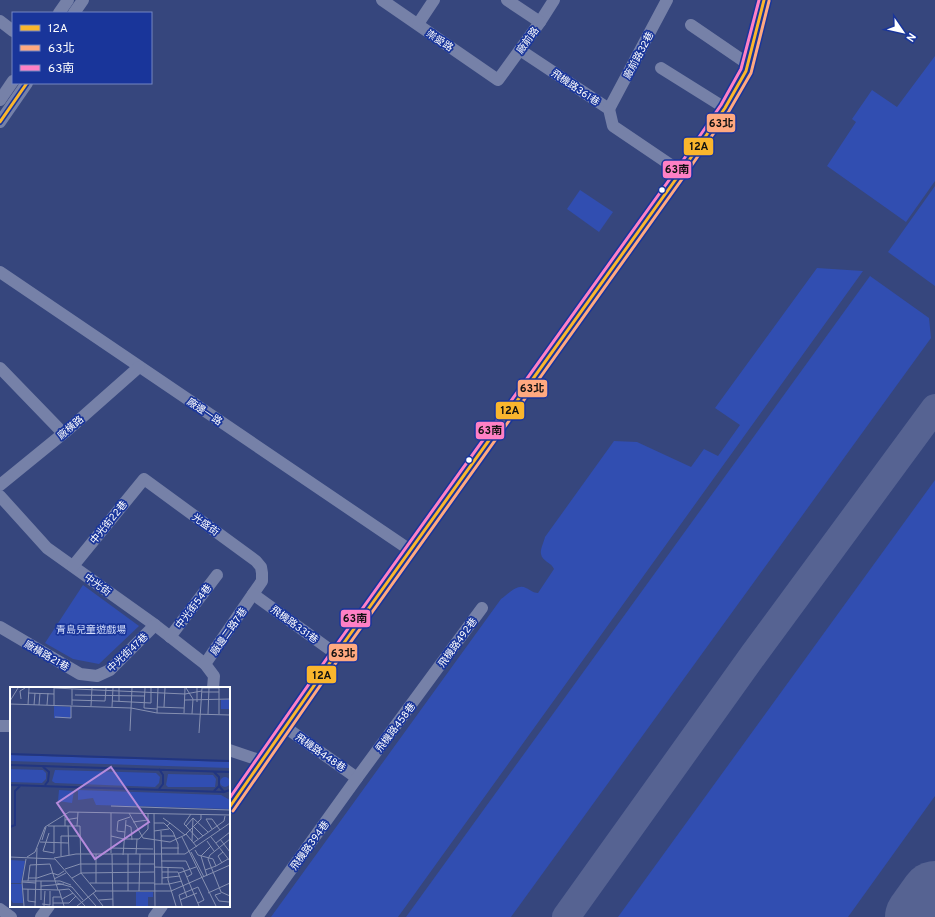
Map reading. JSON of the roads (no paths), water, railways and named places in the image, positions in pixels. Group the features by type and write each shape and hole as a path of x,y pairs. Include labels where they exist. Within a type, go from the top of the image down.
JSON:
{"street":[{"path":"60,12 68,0"},
{"path":"75,12 83,0"},
{"path":"418,24 434,0"},
{"path":"507,0 540,22"},
{"name":"廠前路","path":"498,80 554,0"},
{"name":"廠前路32巷","path":"609,109 667,0"},
{"name":"崇愛路","path":"384,1 498,80"},
{"path":"230,807 336,654 681,172 725,108 746,71 760,2"},
{"path":"0,21 12,30"},
{"path":"691,25 748,64"},
{"name":"飛機路361巷","path":"520,50 609,109 613,126 681,172"},
{"path":"661,68 725,108"},
{"path":"0,100 12,82"},
{"path":"0,122 26,84"},
{"name":"廠邊一路","path":"0,272 410,550"},
{"name":"廠橫路","path":"0,485 63,433 139,366"},
{"path":"0,368 63,433"},
{"name":"中光街22巷","path":"73,566 144,479"},
{"name":"光盛街","path":"144,479 256,561 261,567 262,573"},
{"name":"中光街","path":"0,496 47,548 156,625 205,664"},
{"name":"廠邊二路7巷","path":"212,687 214,676 205,664 254,594 262,581 262,573"},
{"name":"中光街54巷","path":"170,637 216,574"},
{"name":"飛機路331巷","path":"254,594 336,654"},
{"name":"飛機路492巷","path":"432,677 482,608"},
{"name":"中光街47巷","path":"97,676 110,670 156,625"},
{"name":"廠橫路21巷","path":"0,627 80,674 97,676"},
{"name":"飛機路458巷","path":"357,778 432,677"},
{"name":"飛機路448巷","path":"285,727 357,778"},
{"path":"230,750 262,761"},
{"name":"飛機路394巷","path":"258,915 357,778"},
{"path":"41,917 48,907"},
{"path":"154,917 161,907"},
{"path":"0,909 11,917"}],"park label":[{"name":"青島兒童遊戲場","path":"91,629"}]}
